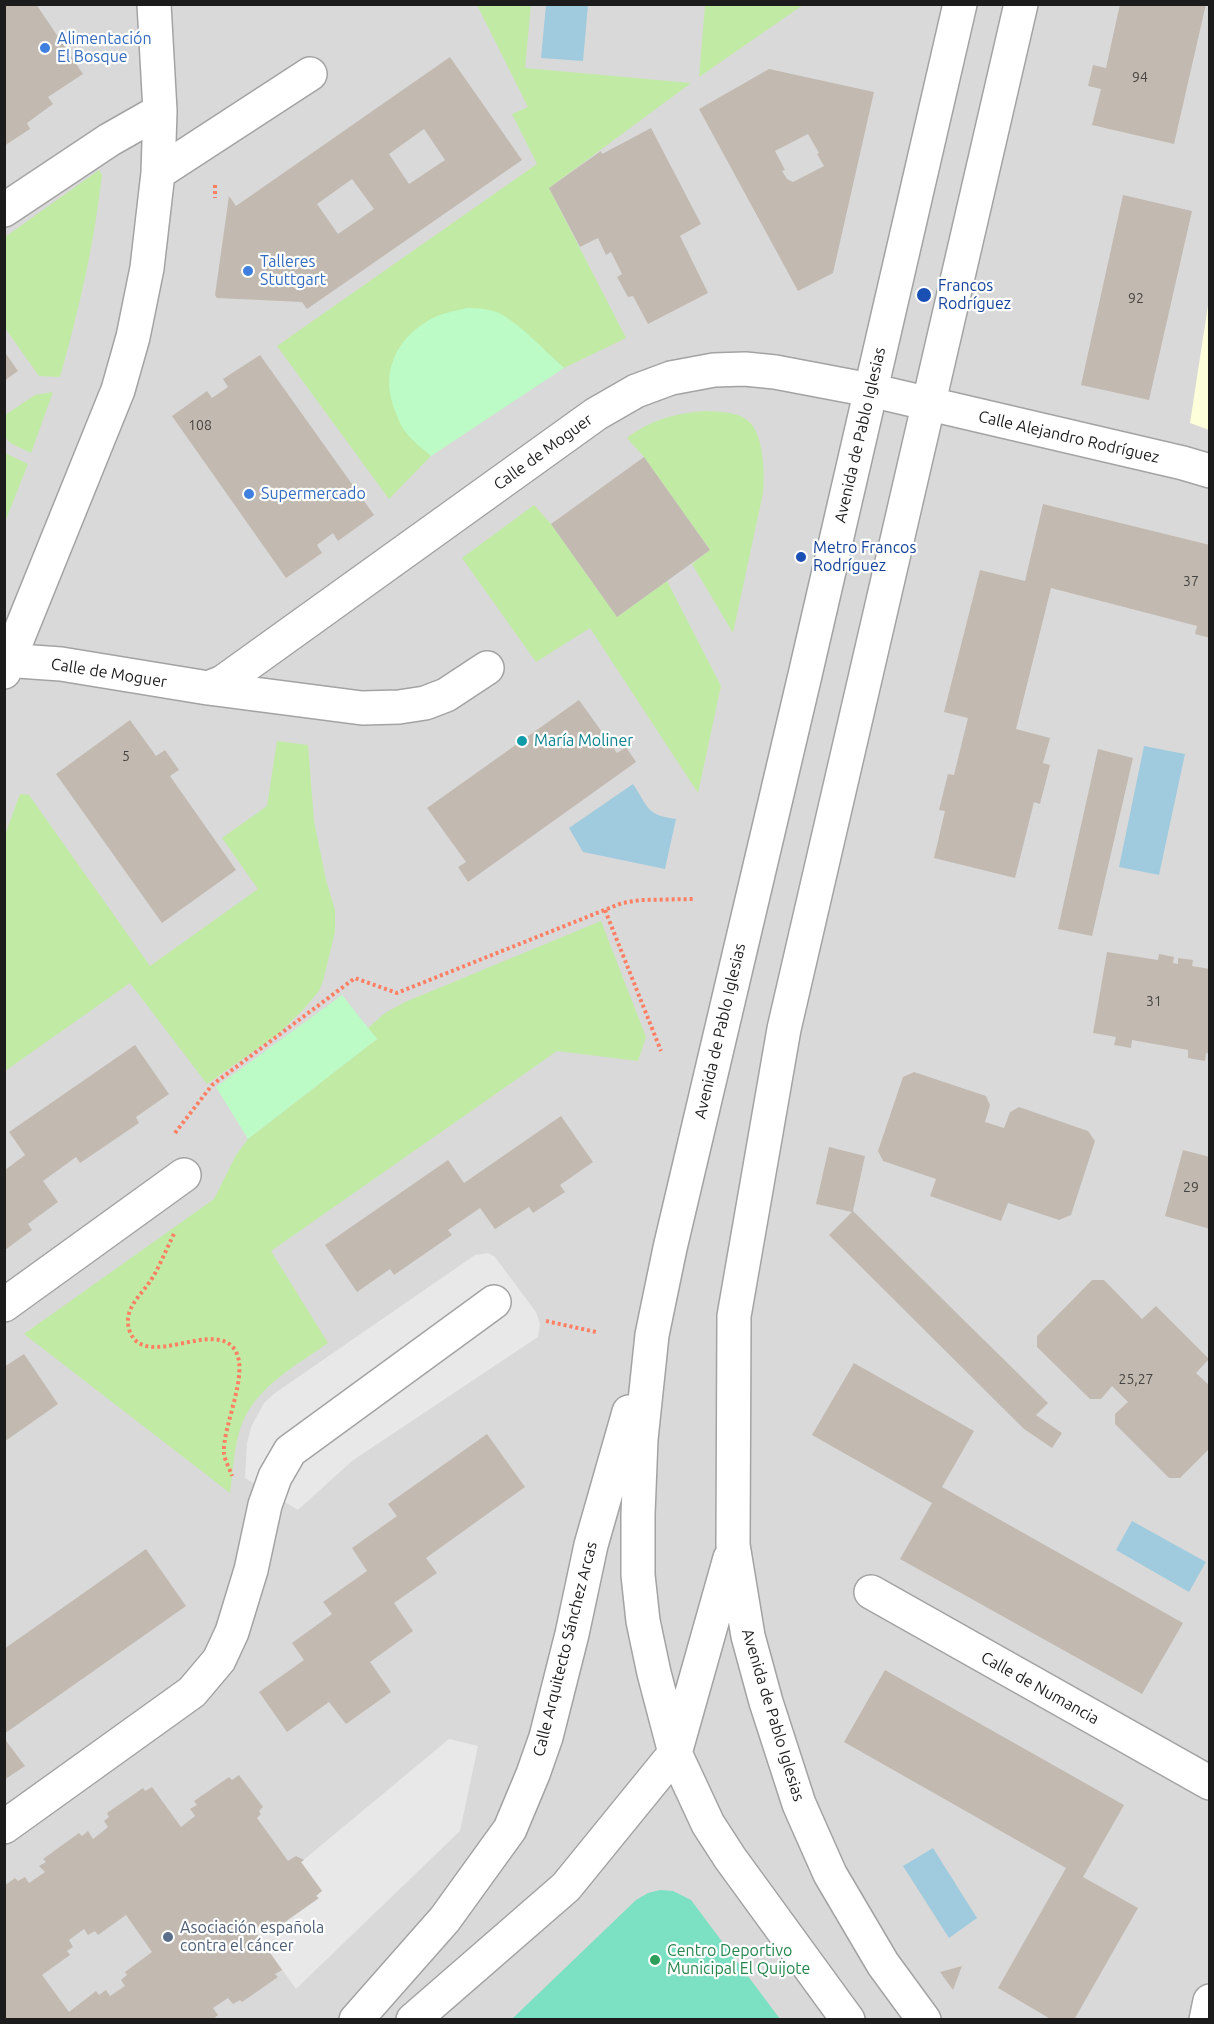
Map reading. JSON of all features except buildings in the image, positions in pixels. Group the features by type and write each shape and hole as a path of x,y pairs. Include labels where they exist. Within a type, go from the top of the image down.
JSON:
{"street":[{"path":"6,664 118,390 133,337 147,268 158,173 160,111 154,4"},
{"name":"Avenida de Pablo Iglesias","path":"848,2019 730,1858 708,1824 675,1753 643,1621 638,1575 641,1439 652,1335 690,1156 805,675 960,4"},
{"name":"Avenida de Pablo Iglesias","path":"924,2019 883,1964 830,1874 799,1804 766,1702 748,1636 733,1545 735,1316 784,1029 1022,4"},
{"path":"158,173 310,74"},
{"path":"4,210 109,140 160,111"},
{"name":"Calle de Moguer","path":"208,688 223,682 596,414 636,391 671,378 714,369 745,369 775,372 870,390 928,404"},
{"name":"Calle Alejandro Rodríguez","path":"928,404 1209,471"},
{"name":"Calle de Moguer","path":"6,664 61,664 208,688 362,708 399,707 425,703 446,694 487,668"},
{"path":"4,1305 183,1174"},
{"path":"4,1827 192,1692 219,1660 232,1632 248,1580 266,1505 276,1477 290,1451 494,1302"},
{"name":"Calle Arquitecto Sánchez Arcas","path":"356,2019 446,1919 510,1828 546,1737 572,1634 591,1545 652,1335"},
{"path":"413,2019 566,1887 675,1753 733,1545"},
{"name":"Calle de Numancia","path":"871,1592 1209,1783"},
{"path":"1206,2019 1209,2001"}],"path":[{"path":"176,1133 212,1085 355,978 397,993 622,903 641,900 694,899"},
{"path":"604,910 661,1051"},
{"path":"178,1227 150,1282 129,1311 128,1321 131,1333 137,1342 150,1347 215,1339 230,1344 236,1352 239,1366 238,1389 228,1422 224,1455 233,1477"},
{"path":"546,1321 596,1332"}],"shaded area":[{"path":"5,5 1209,5 1209,2019 5,2020"},
{"path":"1209,299 1209,430 1190,423"},
{"path":"488,1253 495,1257 536,1312 540,1324 538,1337 352,1461 298,1510 245,1478 247,1444 251,1427 264,1403 275,1393 475,1255"},
{"path":"449,1739 478,1746 460,1831 296,1989 254,1930 268,1920 280,1921 283,1924 318,1898 316,1896 322,1891 301,1862"}],"green space":[{"path":"705,4 803,5 699,77"},
{"path":"477,5 531,5 525,68 691,83 549,188 626,338 564,368 513,323 404,430 431,456 389,499 277,346 537,164 512,114 528,107"},
{"path":"99,170 102,175 90,252 80,302 60,377 39,376 5,328 5,237"},
{"path":"467,308 499,313 524,331 564,368 431,456 409,437 400,424 391,399 390,371 400,347 418,327 440,315"},
{"path":"53,392 31,453 11,443 6,437 5,415 35,395"},
{"path":"705,411 732,413 747,420 757,434 762,454 763,493 733,633 692,564 710,550 644,457 627,438 645,426 664,418"},
{"path":"5,453 28,464 5,522"},
{"path":"534,505 551,524 617,617 667,581 721,686 698,793 590,628 536,662 462,558"},
{"path":"277,741 308,745 314,821 326,880 335,910 335,932 319,991 277,1035 207,1084 130,983 5,1071 5,835 20,794 29,795 150,966 258,889 222,838 267,806"},
{"path":"601,921 646,1037 638,1061 557,1051 271,1251 328,1343 269,1386 250,1408 238,1438 230,1493 24,1334 214,1199 236,1155 248,1139 377,1039 368,1028 385,1013 405,1002"},
{"path":"342,995 377,1039 248,1139 216,1087"},
{"name":"Centro Deportivo Municipal El Quijote","path":"660,1890 673,1891 691,1900 780,2019 512,2019 636,1900 648,1893"}],"water":[{"path":"546,5 588,5 583,61 541,58"},
{"path":"1144,746 1185,754 1159,875 1119,867"},
{"path":"633,784 649,809 659,815 676,819 665,869 583,852 569,828"},
{"path":"1132,1521 1206,1562 1189,1592 1116,1550"},
{"path":"933,1848 977,1918 949,1938 903,1866"}],"place":[{"name":"Alimentación El Bosque","path":"45,48"},
{"name":"Talleres Stuttgart","path":"248,271"},
{"name":"Francos Rodríguez","path":"924,295"},
{"name":"Supermercado","path":"249,494"},
{"name":"Metro Francos Rodríguez","path":"801,557"},
{"name":"María Moliner","path":"522,741"},
{"name":"Asociación española contra el cáncer","path":"168,1937"},
{"name":"Centro Deportivo Municipal El Quijote","path":"655,1960"}]}
